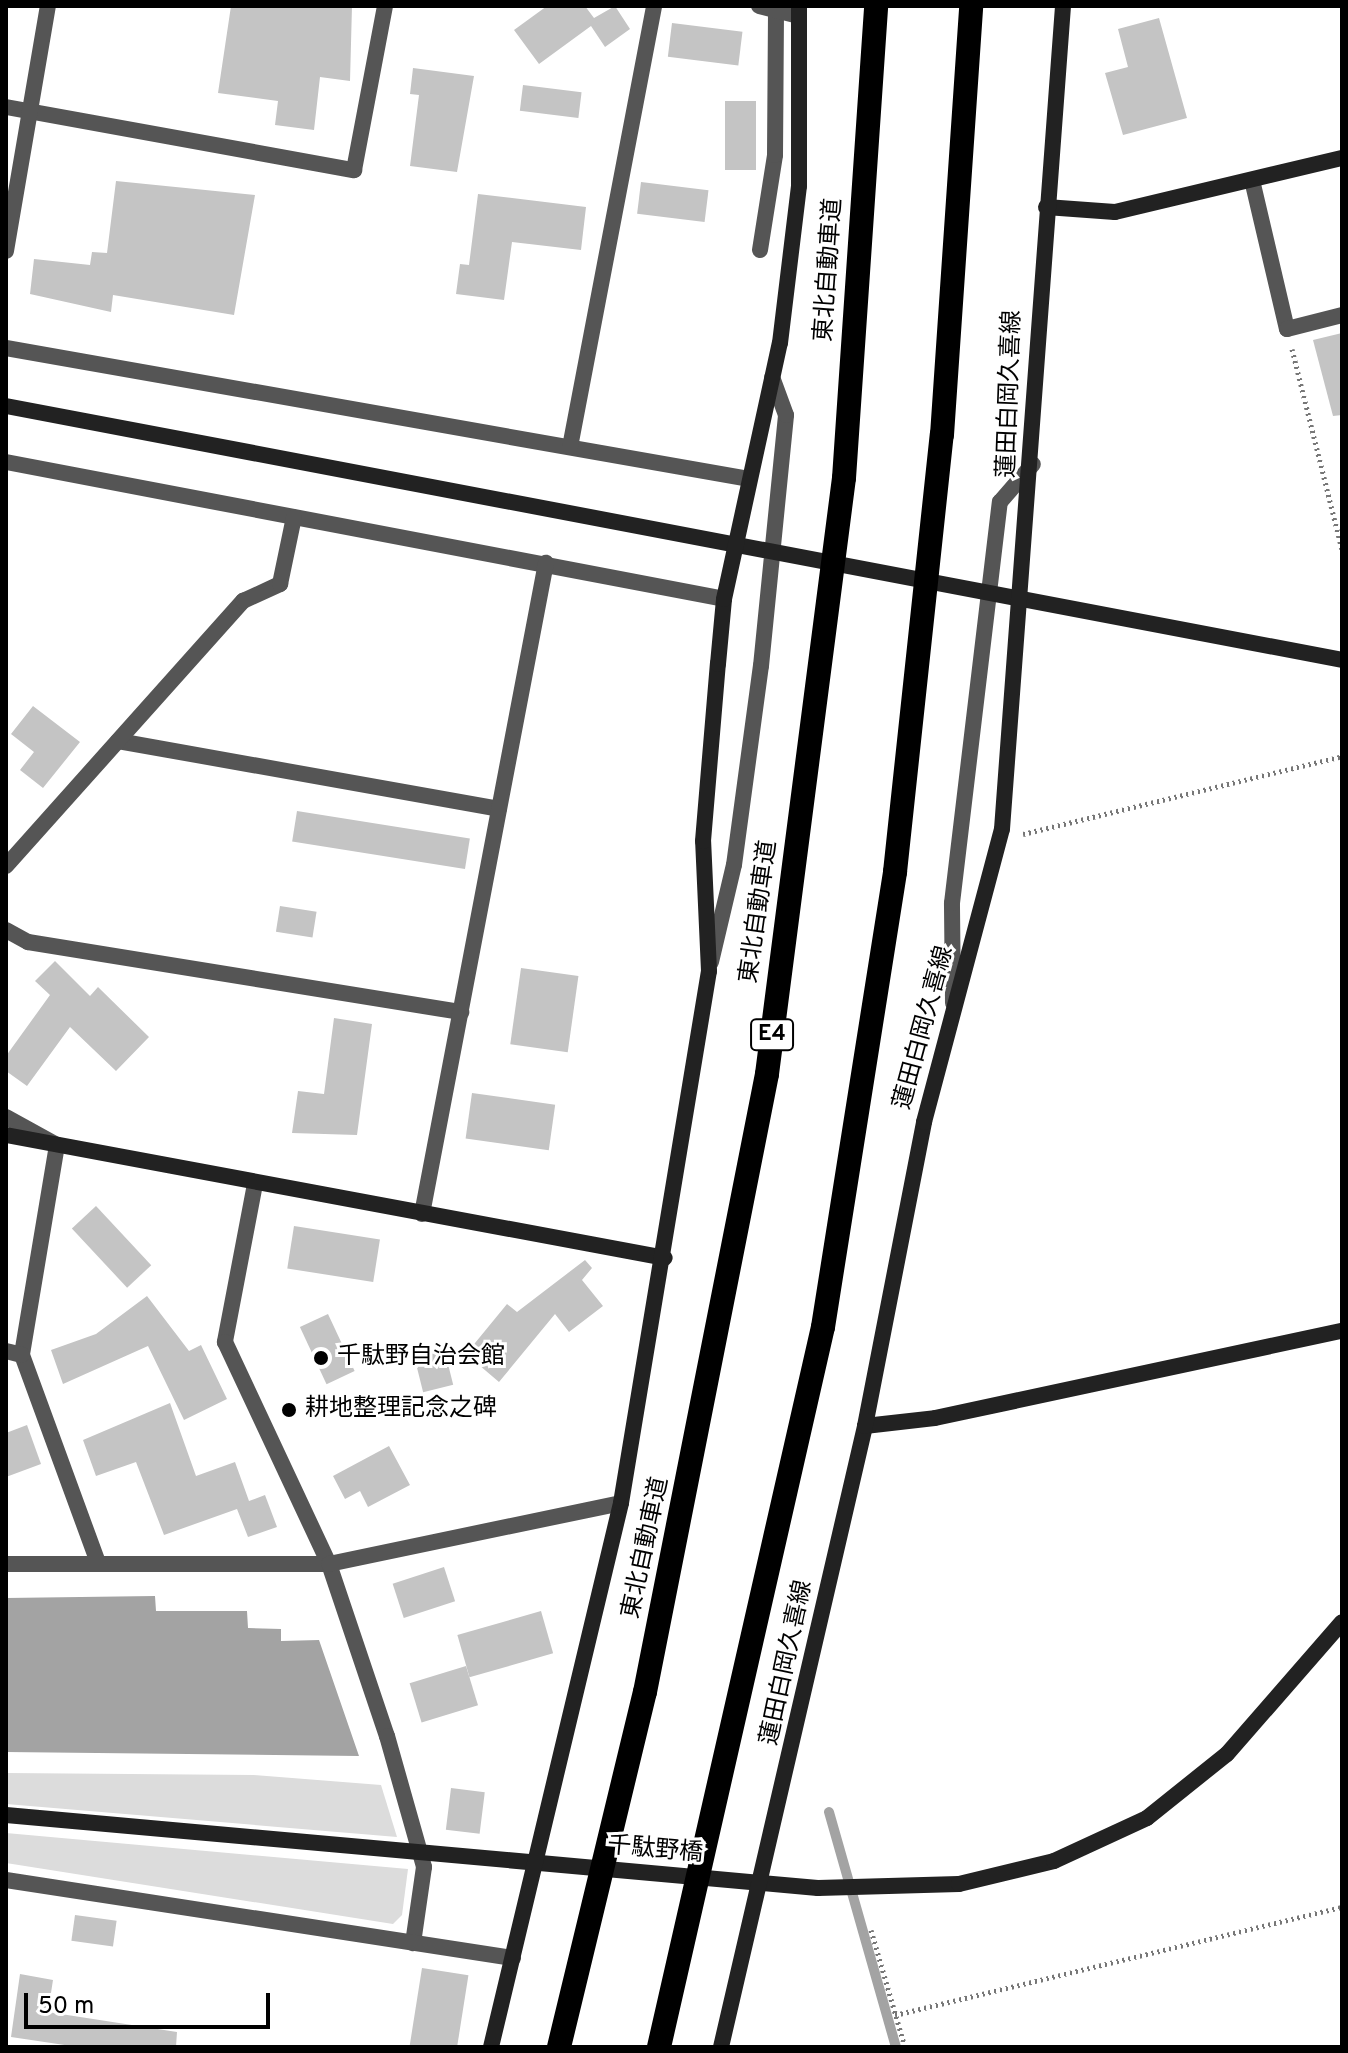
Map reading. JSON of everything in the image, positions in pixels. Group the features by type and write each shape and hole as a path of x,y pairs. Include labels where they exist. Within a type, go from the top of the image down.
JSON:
{"highway":[{"name":"東北自動車道","path":"559,2047 678,1540 767,1074 844,478 876,6"},
{"path":"659,2047 741,1713 823,1327 885,934 941,450 971,6"}],"street":[{"path":"6,251 48,6"},
{"path":"6,107 354,170 385,6"},
{"path":"570,447 654,6"},
{"path":"864,6 870,97"},
{"name":"蓮田白岡久喜線","path":"721,2047 865,1426 953,1009 1002,829 1033,464 1046,207 1063,6"},
{"path":"709,971 703,841 724,599 772,377 799,186 799,11 768,8 775,155 760,250"},
{"path":"1046,207 1115,212 1342,158"},
{"path":"1252,180 1287,329 1342,315"},
{"path":"6,348 749,479"},
{"path":"491,2047 621,1503 665,1258 709,971 734,865 766,621 786,415 772,377"},
{"path":"6,406 393,476 1342,660"},
{"path":"6,462 724,599"},
{"path":"953,1009 952,903 1000,502 1033,464"},
{"path":"6,866 243,601 280,584 294,517"},
{"path":"422,1214 546,563"},
{"path":"118,741 499,809"},
{"path":"6,930 28,942 461,1012"},
{"path":"6,1117 57,1145"},
{"path":"6,1135 255,1184 665,1258"},
{"path":"57,1145 14,1353 98,1563"},
{"path":"255,1184 225,1342 329,1564 424,1867 413,1943"},
{"path":"865,1426 935,1418 1342,1331"},
{"path":"6,1564 329,1564 621,1503"},
{"name":"千駄野橋","path":"6,1815 401,1852 904,1889 1042,1864 1147,1818 1227,1754 1342,1622"},
{"path":"6,1880 513,1958"}],"path":[{"path":"1287,329 1342,550"},
{"path":"1002,829 1043,832 1342,756"},
{"path":"895,2015 1342,1907"},
{"path":"871,1930 905,2047"}],"shaded area":[{"path":"155,1596 156,1611 247,1611 248,1628 281,1629 281,1641 319,1640 359,1756 6,1752 6,1598"},
{"path":"6,1773 254,1775 381,1785 397,1837 6,1804"},
{"path":"6,1833 408,1869 402,1915 393,1924 6,1863"}],"building":[{"path":"231,6 352,6 350,81 320,77 314,130 275,125 278,101 218,93"},
{"path":"547,6 585,6 594,18 615,6 630,29 605,47 591,26 539,64 514,30"},
{"path":"1159,18 1187,118 1123,135 1105,73 1128,67 1118,29"},
{"path":"672,23 742,32 738,65 668,57"},
{"path":"413,68 474,76 457,172 410,166 419,95 410,94"},
{"path":"523,85 582,92 578,118 520,111"},
{"path":"725,101 756,101 756,170 725,170"},
{"path":"116,181 255,195 234,315 113,295 111,312 30,294 34,259 90,265 92,252 107,253"},
{"path":"641,182 708,190 705,222 637,214"},
{"path":"478,194 586,207 581,250 512,242 504,300 456,294 460,264 469,265"},
{"path":"1342,333 1342,415 1333,416 1313,340"},
{"path":"33,706 80,742 43,788 20,770 34,752 11,734"},
{"path":"297,811 470,838 465,869 292,842"},
{"path":"280,906 317,912 312,937 276,932"},
{"path":"55,961 90,996 98,987 149,1037 116,1071 70,1027 27,1086 6,1071 6,1056 50,995 35,981"},
{"path":"521,968 578,976 568,1052 510,1044"},
{"path":"334,1018 372,1024 357,1135 292,1133 298,1091 324,1094"},
{"path":"472,1093 555,1105 549,1150 466,1139"},
{"path":"96,1206 151,1265 127,1288 72,1229"},
{"path":"294,1226 380,1240 373,1282 287,1268"},
{"path":"585,1260 592,1268 582,1280 603,1306 569,1332 555,1314 499,1382 466,1354 507,1304 517,1312"},
{"path":"147,1296 189,1351 201,1345 227,1399 184,1420 148,1346 63,1384 51,1350 96,1334"},
{"path":"328,1314 355,1371 327,1384 300,1327"},
{"path":"444,1348 453,1385 423,1392 414,1355"},
{"path":"170,1403 196,1476 235,1462 249,1501 265,1495 277,1527 248,1537 237,1509 164,1535 136,1462 96,1476 83,1440"},
{"path":"27,1425 41,1464 6,1477 6,1433"},
{"path":"389,1446 410,1485 368,1507 360,1491 345,1499 333,1476"},
{"path":"444,1567 455,1601 404,1618 393,1584"},
{"path":"541,1611 553,1653 469,1677 457,1635"},
{"path":"466,1666 478,1705 422,1722 410,1683"},
{"path":"451,1788 485,1792 480,1834 446,1830"},
{"path":"75,1915 117,1921 113,1947 71,1941"},
{"path":"422,1968 468,1975 457,2047 409,2047"},
{"path":"20,1974 53,1980 48,2012 177,2032 176,2047 78,2047 11,2037"}],"waterway":[{"path":"829,1812 896,2047"}],"place":[{"name":"千駄野自治会館","path":"321,1358"},
{"name":"耕地整理記念之碑","path":"289,1410"}]}
